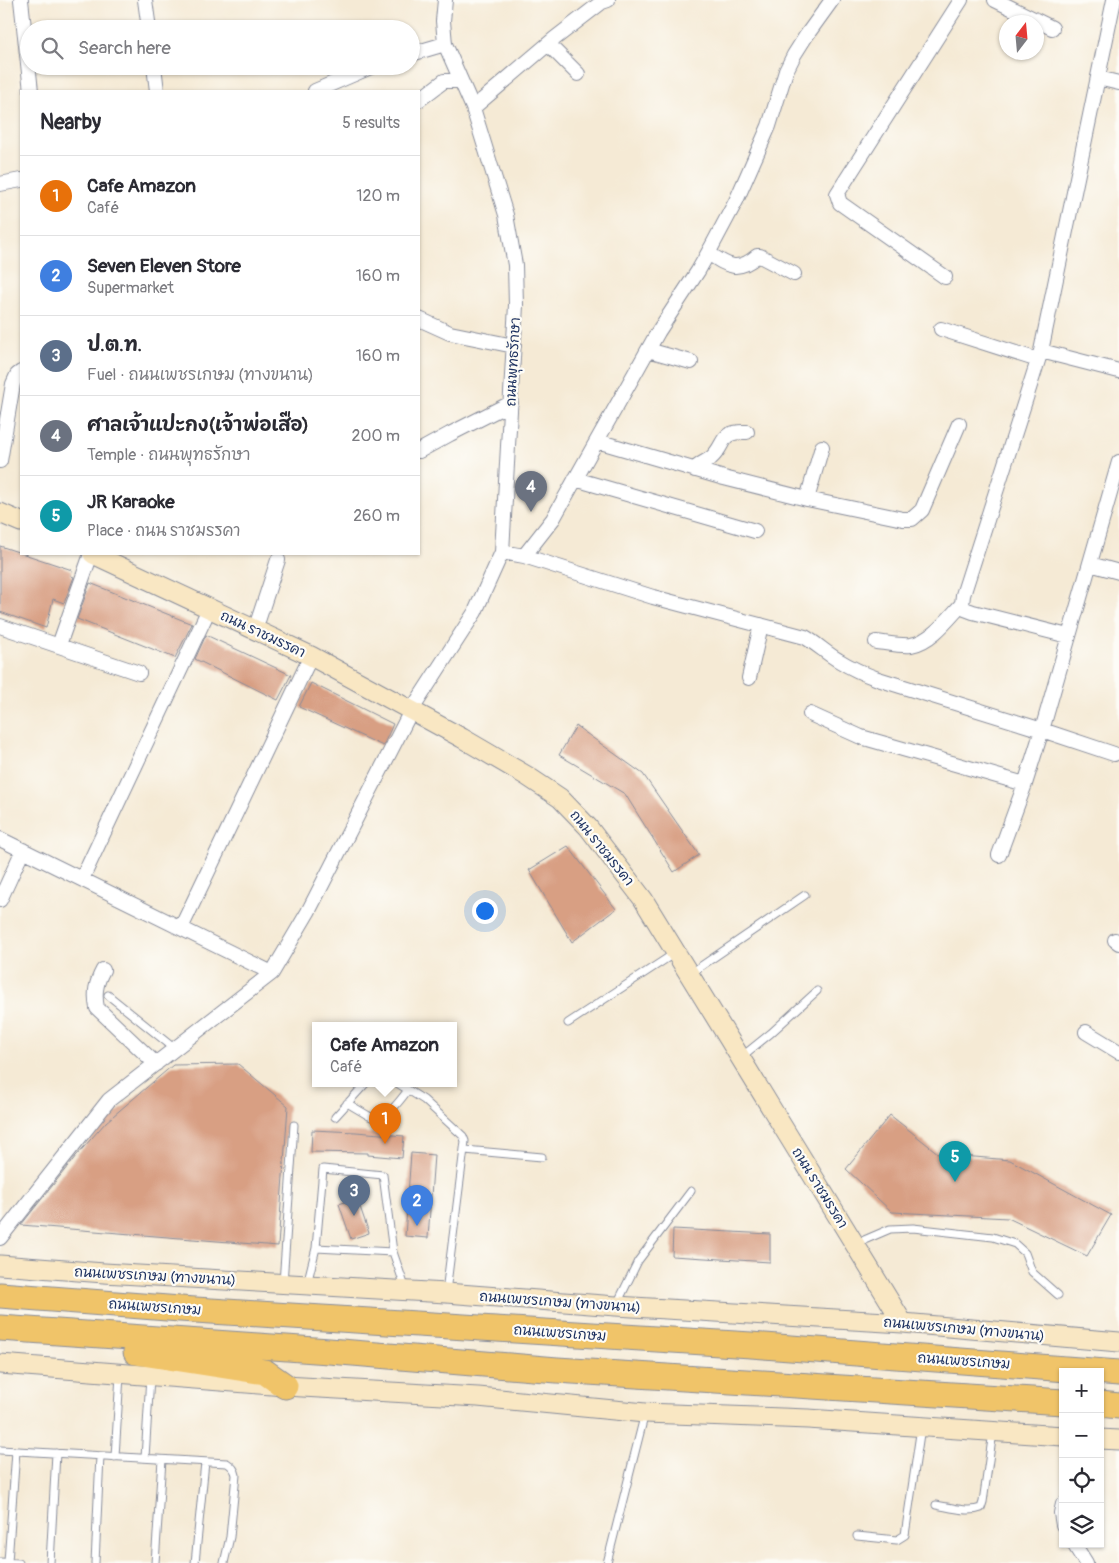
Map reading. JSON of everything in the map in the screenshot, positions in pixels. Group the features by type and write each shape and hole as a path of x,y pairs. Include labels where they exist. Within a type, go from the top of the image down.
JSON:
{"highway":[{"name":"ถนนเพชรเกษม","path":"0,1295 170,1308 751,1345 1119,1373"},
{"path":"0,1328 320,1350 548,1369 1059,1402"},
{"path":"58,1332 68,1342 265,1372 285,1386"},
{"path":"1104,1404 1119,1406"}],"main road":[{"path":"0,513 20,522"},
{"name":"ถนน ราชมรรคา","path":"97,555 311,656 462,738 527,776 560,798 588,827 643,899 903,1323"},
{"name":"ถนนเพชรเกษม (ทางขนาน)","path":"0,1265 903,1323 1119,1342"},
{"path":"0,1364 150,1374 285,1386 478,1397 645,1413 808,1419 1059,1436"},
{"path":"1104,1439 1119,1440"}],"street":[{"path":"21,0 23,20"},
{"path":"145,0 148,20"},
{"name":"ถนนพุทธรักษา","path":"272,973 308,912 411,711 475,612 502,552 516,305 515,265 506,215 473,108 444,44 443,21 445,0"},
{"path":"473,108 548,44 602,2 608,0"},
{"path":"524,556 553,519 648,350 708,253 736,202 769,126 786,71 806,36 832,0"},
{"path":"945,277 840,203 837,194 961,0"},
{"path":"995,0 1052,28"},
{"path":"876,642 913,645 926,639 941,628 962,604 966,586 1040,356 1114,0"},
{"path":"420,51 444,44"},
{"path":"548,44 578,74"},
{"path":"29,75 31,90"},
{"path":"155,75 157,90"},
{"path":"319,90 353,75"},
{"path":"1098,78 1119,83"},
{"path":"420,99 444,81 461,81"},
{"path":"0,184 20,180"},
{"path":"708,253 721,262 735,266 743,266 757,256 760,256 794,274"},
{"path":"420,319 450,333 514,346"},
{"path":"941,329 1040,356 1119,372"},
{"path":"648,350 691,362"},
{"path":"0,461 13,384 20,373"},
{"path":"420,450 511,403"},
{"path":"597,441 695,470 807,499 903,519 912,519 922,510 959,424"},
{"path":"695,470 698,464 707,461 713,456 727,436 737,432 747,432"},
{"path":"807,499 822,447"},
{"path":"999,855 1042,730 1119,462"},
{"path":"575,479 755,531"},
{"path":"502,552 524,556 653,597 805,637 853,670 1114,754"},
{"path":"59,645 95,555"},
{"path":"255,630 278,560"},
{"path":"1090,564 1119,572"},
{"path":"962,604 965,609 973,612 1068,636"},
{"path":"82,879 209,609"},
{"path":"748,678 761,625"},
{"path":"0,626 139,672"},
{"path":"181,928 311,656"},
{"path":"810,714 856,735 1025,784"},
{"path":"0,839 272,973 109,1100 0,1238"},
{"path":"0,900 23,850"},
{"path":"103,970 97,981 96,1008 156,1064"},
{"path":"1086,1032 1119,1052"},
{"path":"1077,1548 1086,1563"}],"lane":[{"path":"689,975 805,895"},
{"path":"568,1023 675,952"},
{"path":"740,1058 771,1034 817,991"},
{"path":"108,995 174,1049"},
{"path":"335,1117 362,1087"},
{"path":"403,1087 424,1100 463,1136 465,1141 446,1293"},
{"path":"347,1103 369,1116 377,1118 396,1106 408,1090"},
{"path":"283,1283 294,1125"},
{"path":"465,1150 542,1157"},
{"path":"307,1285 316,1248 323,1169 383,1175 394,1252 407,1291"},
{"path":"616,1306 638,1261 691,1191"},
{"path":"854,1244 890,1229 913,1228 993,1236 1015,1244 1025,1252 1032,1272 1058,1295"},
{"path":"316,1248 394,1252"},
{"path":"115,1457 120,1372"},
{"path":"144,1458 150,1374"},
{"path":"607,1563 645,1413"},
{"path":"857,1536 897,1540 905,1535 921,1427"},
{"path":"936,1505 965,1509 981,1508 993,1432"},
{"path":"0,1450 226,1463 235,1470 236,1475 230,1537 224,1563"},
{"path":"8,1562 16,1451"},
{"path":"50,1563 56,1453"},
{"path":"95,1563 100,1456"},
{"path":"155,1563 162,1460"},
{"path":"195,1563 205,1462"},
{"path":"0,1562 19,1563"}],"building":[{"path":"0,546 20,553 20,555 27,555 72,570 71,576 74,577 64,603 53,599 46,628 0,612"},
{"path":"90,583 192,624 175,658 77,619"},
{"path":"206,635 291,675 278,700 195,659"},
{"path":"311,683 393,724 383,746 299,707"},
{"path":"576,726 643,774 699,855 674,872 625,794 559,755"},
{"path":"568,846 616,909 572,942 529,870"},
{"path":"238,1064 288,1106 278,1246 21,1225 106,1122 173,1065"},
{"path":"890,1115 939,1154 1010,1160 1111,1215 1087,1256 1008,1218 892,1212 846,1169"},
{"path":"312,1130 404,1136 402,1158 368,1155 368,1153 311,1152"},
{"path":"411,1153 434,1155 428,1238 405,1236"},
{"path":"357,1198 369,1233 351,1239 339,1204"},
{"path":"673,1229 770,1234 770,1262 672,1256"}],"place":[{"name":"ศาลเจ้าแปะกง(เจ้าพ่อเสือ)","path":"531,512"},
{"name":"Cafe Amazon","path":"385,1144"},
{"name":"JR Karaoke","path":"955,1182"},
{"name":"ป.ต.ท.","path":"354,1216"},
{"name":"Seven Eleven Store","path":"417,1226"}]}
